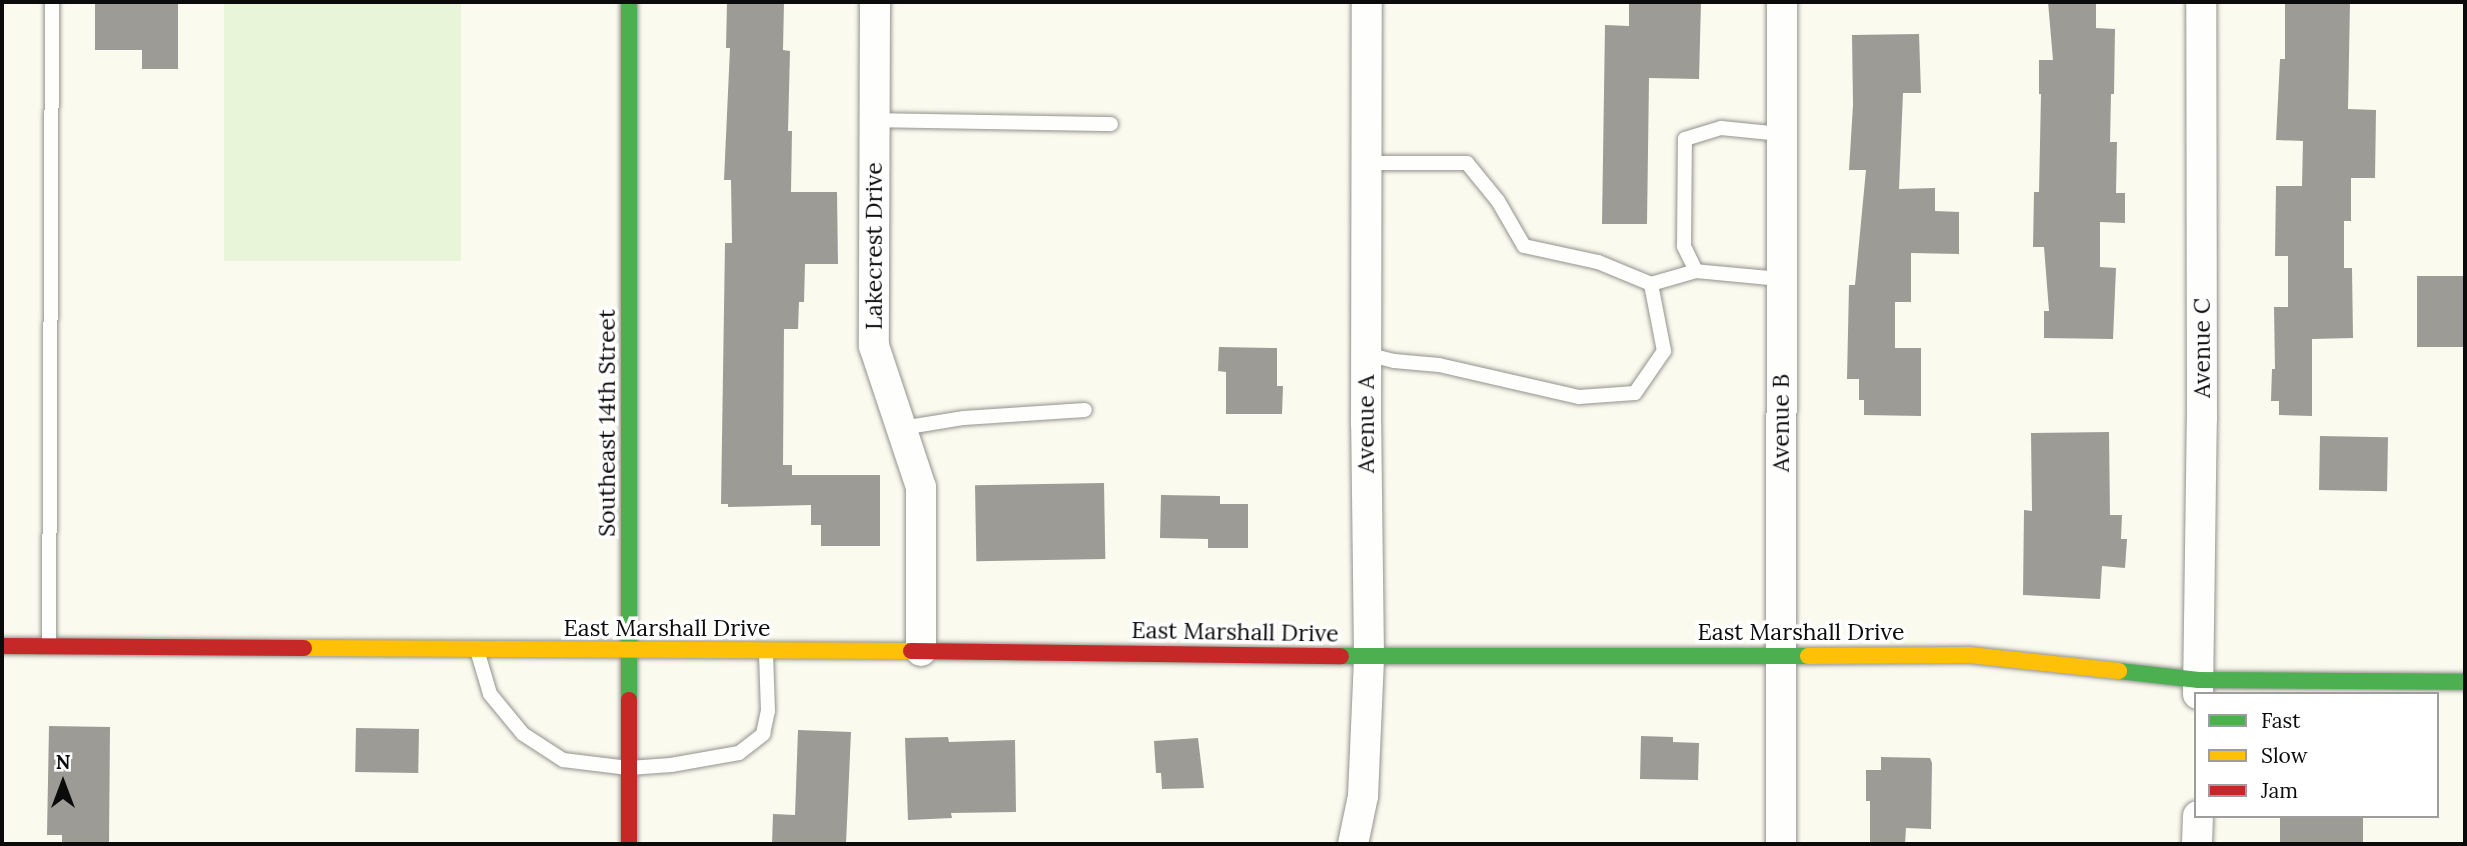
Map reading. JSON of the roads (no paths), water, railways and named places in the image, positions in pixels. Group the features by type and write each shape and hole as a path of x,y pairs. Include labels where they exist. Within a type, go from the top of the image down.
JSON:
{"street":[{"name":"Southeast 14th Street","path":"629,2 629,844"},
{"name":"Lakecrest Drive","path":"875,2 874,346 921,486 921,651"},
{"name":"Avenue A","path":"1353,844 1363,796 1369,657 1367,2"},
{"name":"Avenue B","path":"1781,844 1782,2"},
{"name":"Avenue C","path":"2198,687 2202,419 2201,2"},
{"name":"East Marshall Drive","path":"2,646 921,651 1369,657 1969,655 2198,687 2465,682"},
{"path":"2197,818 2197,844"}],"lane":[{"path":"49,646 52,2"},
{"path":"875,120 1111,124"},
{"path":"1696,271 1684,246 1685,139 1721,128 1781,134"},
{"path":"1366,163 1466,163 1497,201 1524,246 1598,262 1651,284 1696,271 1780,279"},
{"path":"1366,354 1394,361 1439,365 1579,397 1635,393 1664,351 1651,284"},
{"path":"902,428 964,418 1085,410"},
{"path":"477,649 490,694 523,734 563,761 629,768 671,765 739,753 763,734 768,711 766,651"}]}
